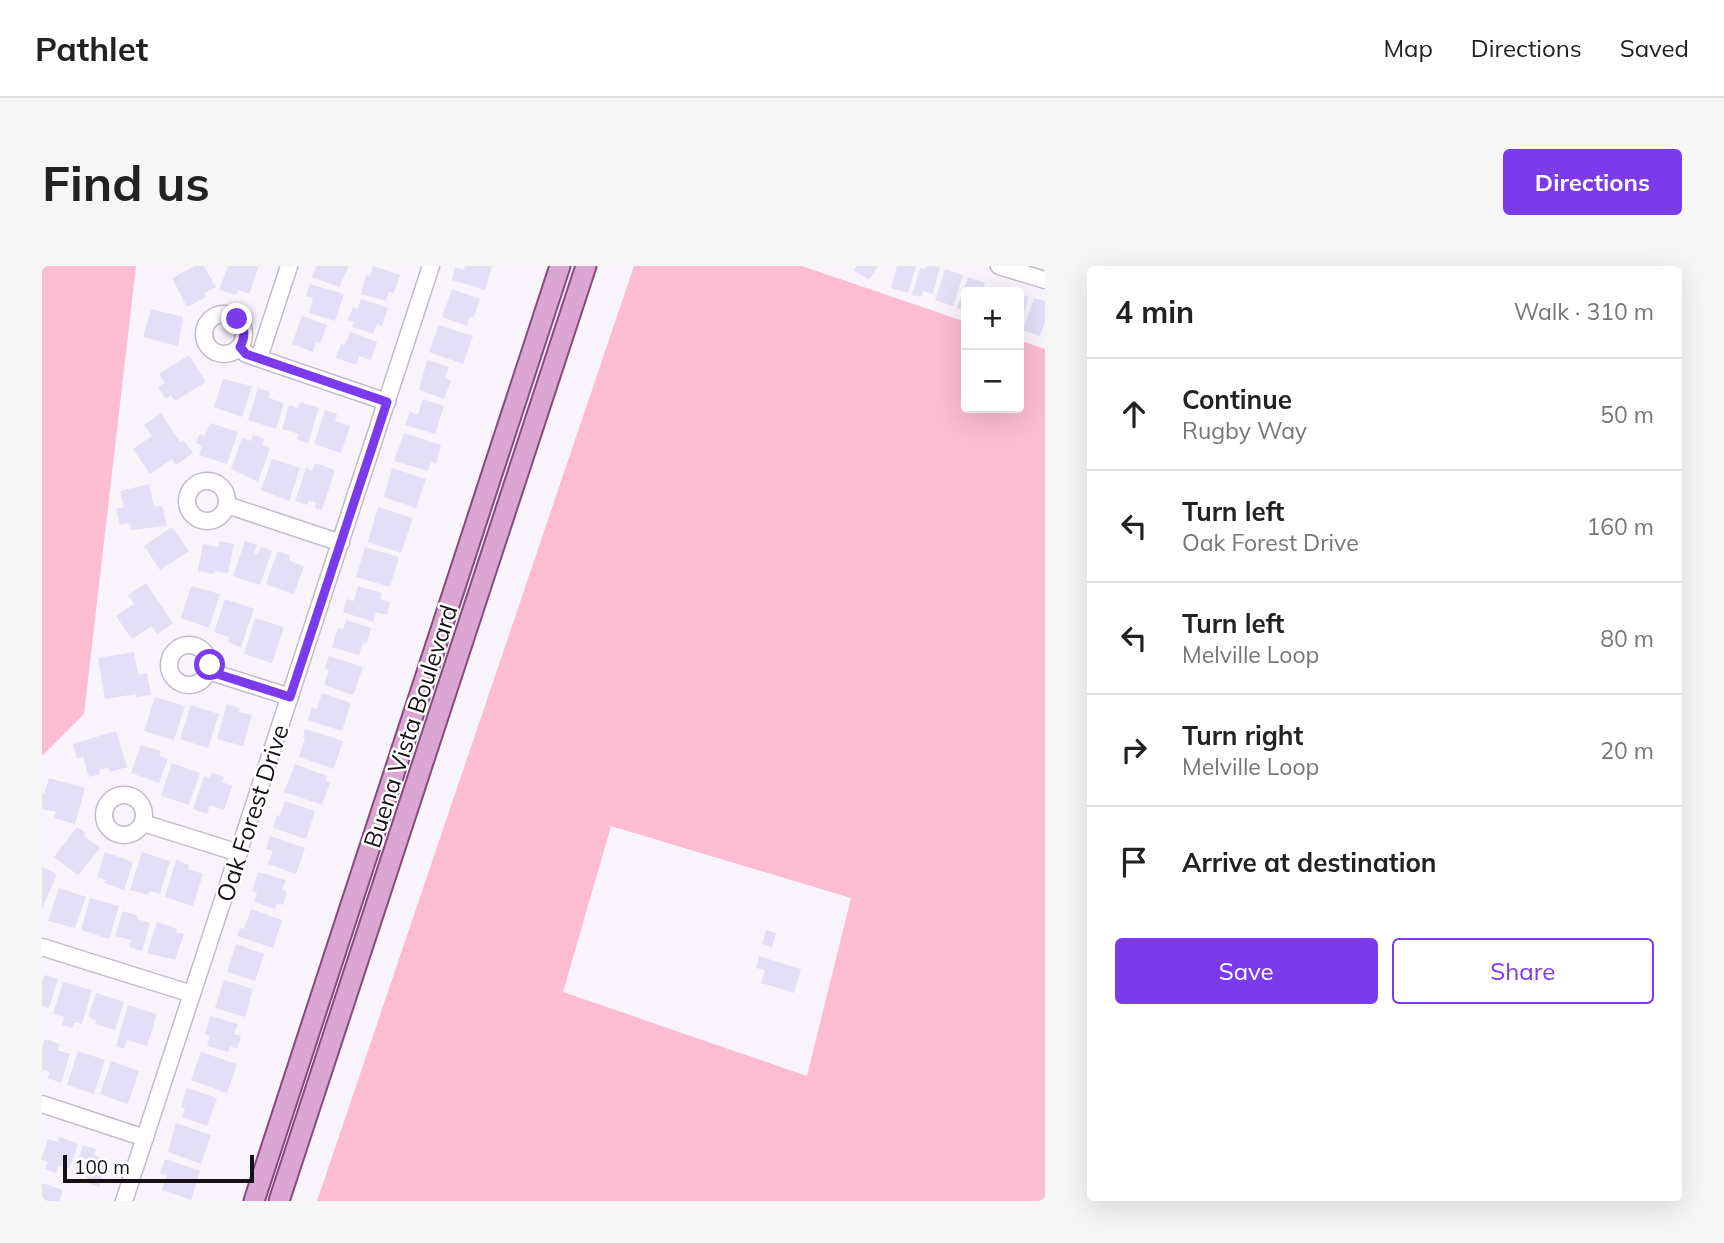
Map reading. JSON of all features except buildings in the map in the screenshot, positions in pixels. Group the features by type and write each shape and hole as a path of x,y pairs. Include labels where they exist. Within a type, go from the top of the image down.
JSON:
{"main road":[{"name":"Buena Vista Boulevard","path":"254,1201 560,266"},
{"name":"Buena Vista Boulevard","path":"279,1201 586,266"}],"street":[{"path":"259,358 289,266"},
{"name":"Oak Forest Drive","path":"124,1201 431,266"},
{"path":"999,266 1045,280"},
{"path":"240,347 246,354 387,402"},
{"path":"227,505 341,543"},
{"path":"208,671 290,697"},
{"path":"143,823 239,853"},
{"path":"42,947 192,995"},
{"path":"42,1104 145,1139"}],"shaded area":[{"path":"42,266 136,266 84,714 42,756"},
{"path":"634,266 802,266 961,320 961,413 1024,413 1024,342 1045,349 1045,1201 317,1201","holes":["611,826 851,898 807,1076 563,992"]}],"route":[{"path":"210,665 208,671 290,697 387,402 246,354 240,347 245,335 244,329 237,319"}]}
